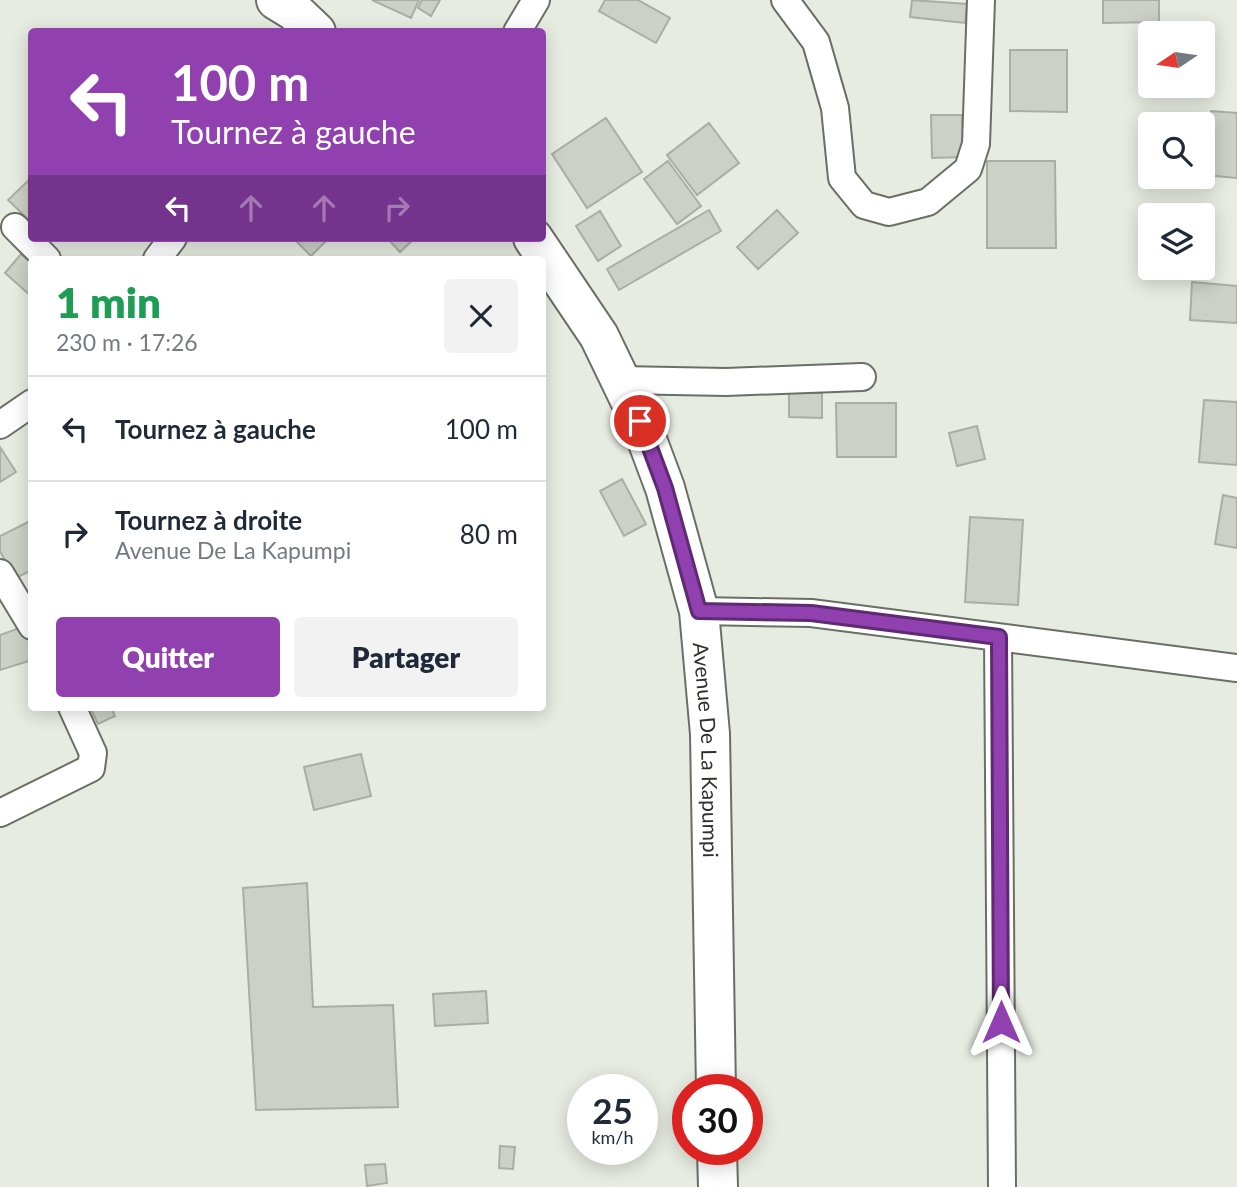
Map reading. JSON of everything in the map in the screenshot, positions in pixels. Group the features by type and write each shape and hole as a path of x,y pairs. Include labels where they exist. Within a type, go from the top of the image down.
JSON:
{"main road":[{"name":"Avenue De La Kapumpi","path":"546,258 598,336 640,421 665,488 699,611 710,734 716,1074"},
{"path":"717,1165 718,1187"}],"street":[{"path":"519,28 536,0"},
{"path":"785,0 816,42 835,108 842,178 864,205 888,212 928,202 968,169 976,144 981,0"},
{"path":"15,227 28,240"},
{"path":"30,242 44,256"},
{"path":"159,256 170,242"},
{"path":"620,380 726,382 862,377"},
{"path":"0,425 28,406"},
{"path":"0,573 28,619"},
{"path":"699,611 811,613 1237,668"},
{"path":"999,637 1002,1187"},
{"path":"0,813 91,768 93,753 74,711"}],"building":[{"path":"372,0 419,0 411,18"},
{"path":"422,0 440,0 431,16 418,8"},
{"path":"605,0 638,0 670,18 656,43 599,11"},
{"path":"912,0 967,4 965,23 910,17"},
{"path":"1103,0 1159,0 1159,21 1103,23"},
{"path":"1010,50 1067,50 1067,112 1010,111"},
{"path":"1211,111 1237,113 1237,178 1215,176 1215,112"},
{"path":"931,115 962,115 963,157 932,158"},
{"path":"606,118 642,172 587,208 552,154"},
{"path":"709,123 739,163 697,195 667,155"},
{"path":"668,161 701,206 677,224 644,179"},
{"path":"987,161 1055,161 1056,248 987,248"},
{"path":"28,181 28,219 8,200"},
{"path":"709,210 721,231 619,290 607,269"},
{"path":"777,210 798,233 758,269 737,247"},
{"path":"600,211 621,246 598,261 576,226"},
{"path":"297,242 325,242 311,256"},
{"path":"391,242 411,242 400,252"},
{"path":"21,254 28,260 28,293 5,273"},
{"path":"1192,282 1237,286 1237,323 1190,320"},
{"path":"789,393 822,393 822,418 789,417"},
{"path":"1204,400 1237,402 1237,465 1199,462"},
{"path":"836,403 896,403 896,457 837,457"},
{"path":"977,426 985,459 957,466 949,433"},
{"path":"0,447 16,472 0,482"},
{"path":"622,479 646,524 624,536 600,491"},
{"path":"1223,495 1237,498 1237,548 1215,544"},
{"path":"970,517 1023,520 1018,605 965,602"},
{"path":"28,522 28,572 14,579 0,551 0,536"},
{"path":"25,626 28,634 28,661 0,670 0,635"},
{"path":"92,711 113,711 115,716 98,724"},
{"path":"361,754 371,796 314,810 304,767"},
{"path":"307,883 313,1007 393,1005 398,1107 256,1110 243,888"},
{"path":"486,991 488,1023 435,1026 433,994"},
{"path":"500,1146 515,1147 513,1169 499,1168"},
{"path":"385,1164 387,1183 367,1186 365,1165"}],"route":[{"path":"640,421 665,488 699,611 811,613 999,637 1001,1022"}]}
